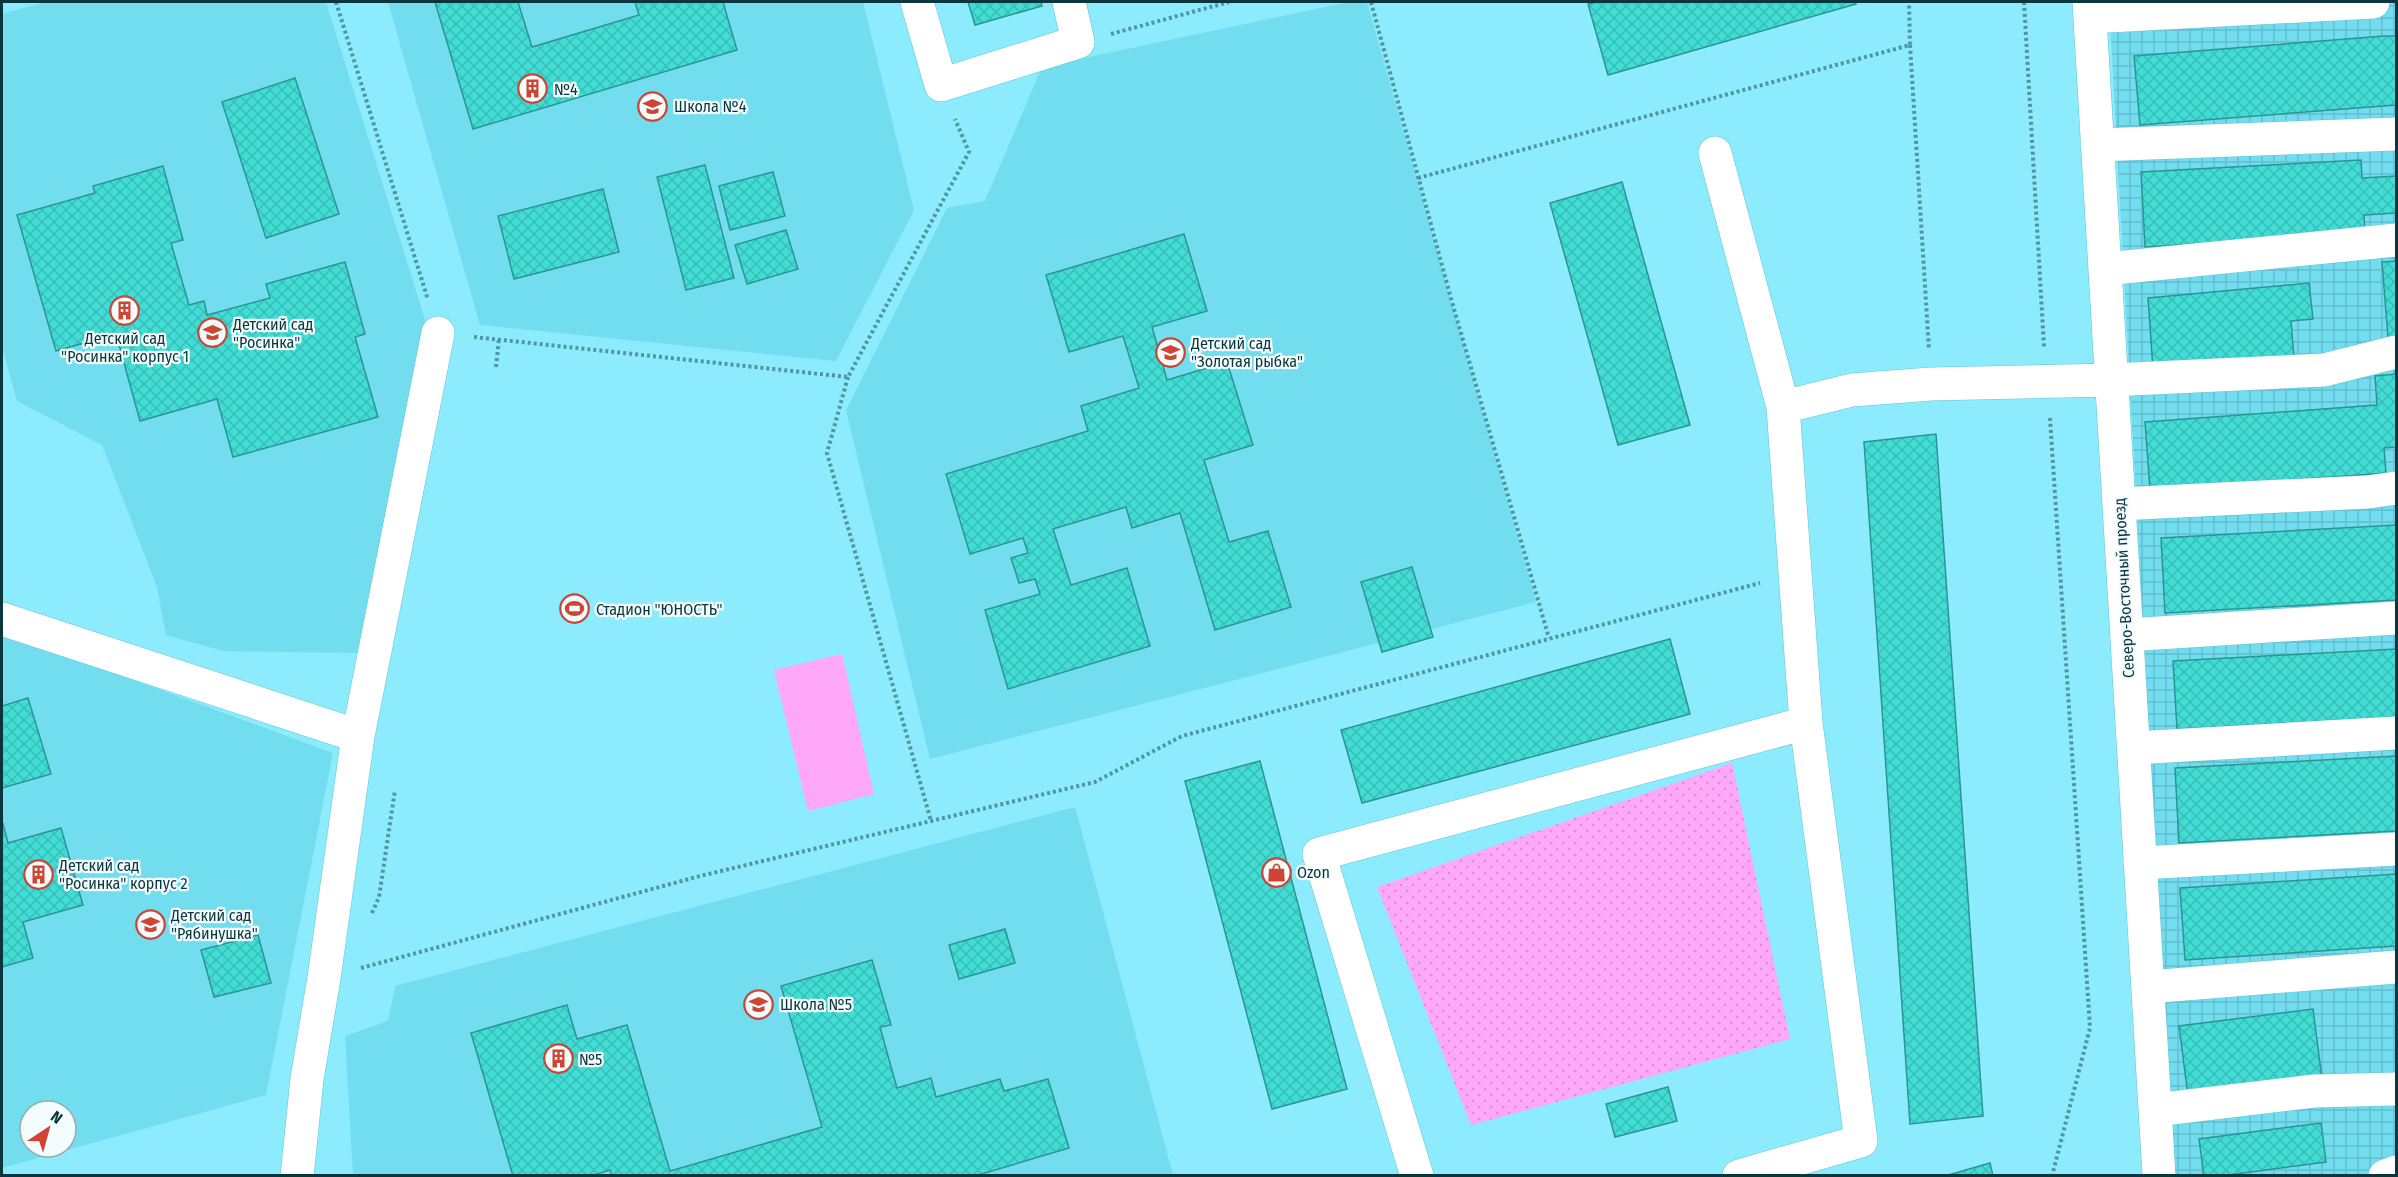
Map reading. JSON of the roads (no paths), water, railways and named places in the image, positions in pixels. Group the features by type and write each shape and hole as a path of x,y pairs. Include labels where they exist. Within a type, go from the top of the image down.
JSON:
{"street":[{"path":"917,2 941,84 1078,42 1069,2"},
{"path":"2089,9 2373,2"},
{"name":"Северо-Восточный проезд","path":"2089,9 2159,1176"},
{"path":"2097,145 2397,134"},
{"path":"1715,153 1783,407 1806,723 1861,1141 1739,1176"},
{"path":"2105,269 2397,240"},
{"path":"297,1176 307,1079 324,978 358,736 438,333"},
{"path":"1783,407 1852,390 1931,384 2110,380 2324,370 2397,352"},
{"path":"2119,504 2368,492 2397,488"},
{"path":"2127,635 2397,618"},
{"path":"2,619 358,736"},
{"path":"1417,1176 1319,854 1806,723"},
{"path":"2134,748 2397,733"},
{"path":"2140,863 2397,849"},
{"path":"2148,987 2397,967"},
{"path":"2155,1110 2314,1091 2397,1089"},
{"path":"2385,1176 2397,1173"}],"place":[{"name":"№4","path":"533,89"},
{"name":"Школа №4","path":"653,106"},
{"name":"Детский сад \"Росинка\" корпус 1","path":"125,310"},
{"name":"Детский сад \"Росинка\"","path":"212,333"},
{"name":"Детский сад \"Золотая рыбка\"","path":"1170,352"},
{"name":"Стадион \"ЮНОСТЬ\"","path":"575,609"},
{"name":"Ozon","path":"1276,872"},
{"name":"Детский сад \"Росинка\" корпус 2","path":"38,874"},
{"name":"Детский сад \"Рябинушка\"","path":"150,924"},
{"name":"Школа №5","path":"759,1004"},
{"name":"№5","path":"558,1059"}]}
